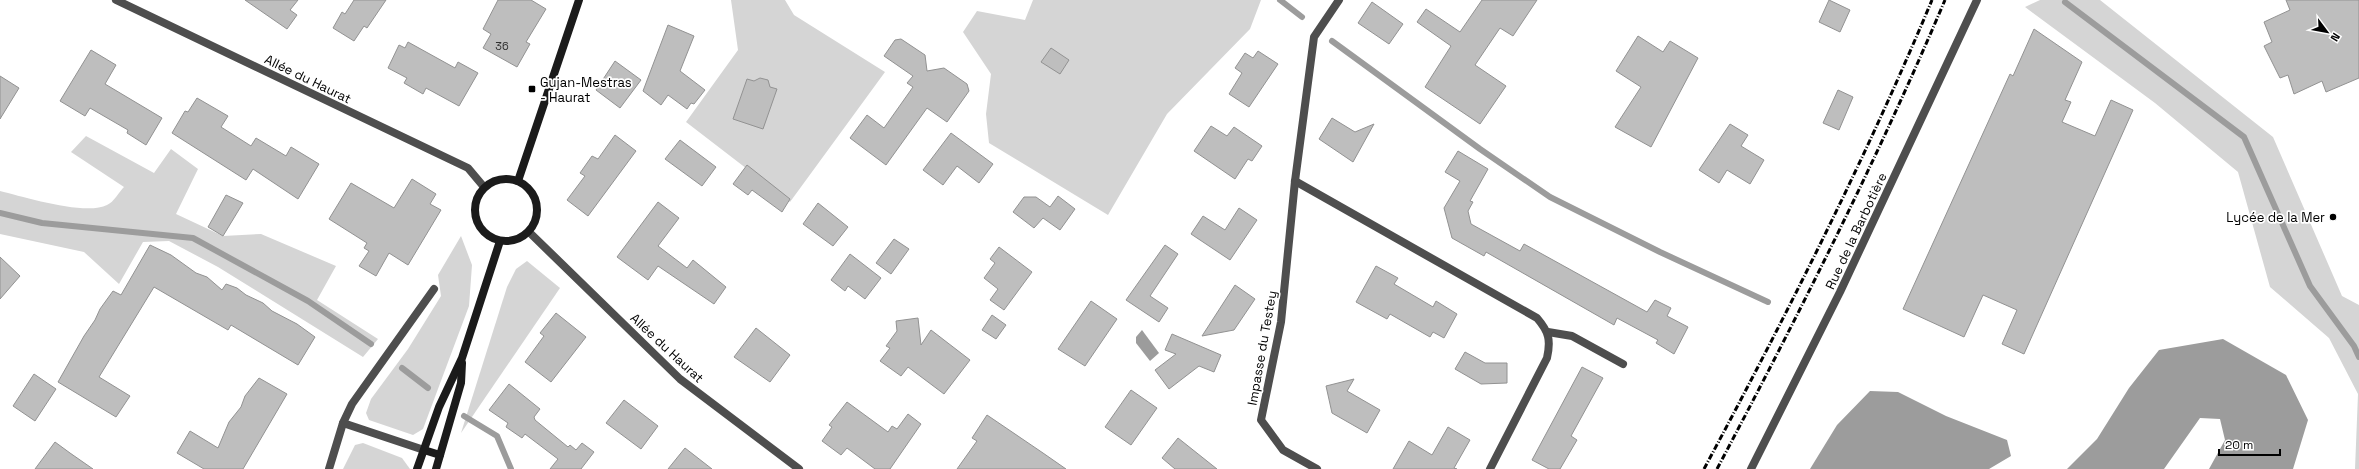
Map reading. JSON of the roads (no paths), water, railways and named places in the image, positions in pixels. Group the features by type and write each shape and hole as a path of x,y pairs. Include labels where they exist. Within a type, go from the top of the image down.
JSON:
{"main road":[{"path":"518,181 579,0"},
{"path":"500,179 518,181 527,186 537,204 536,219 529,232 520,238 500,241 484,232 477,219 475,204 484,187 500,179"},
{"path":"417,469 439,407 462,358 500,241"},
{"path":"436,469 461,383 462,358"},
{"path":"424,450 440,455"}],"street":[{"name":"Allée du Haurat","path":"116,0 468,168 484,187"},
{"name":"Impasse du Testey","path":"1317,469 1283,450 1261,420 1281,322 1295,181 1314,37 1339,0"},
{"name":"Rue de la Barbotière","path":"1751,469 1840,292 1977,0"},
{"path":"1295,181 1537,318 1548,332 1550,345 1547,358 1490,469"},
{"name":"Allée du Haurat","path":"529,232 680,379 758,436 799,469"},
{"path":"329,469 343,423 352,404 434,289"},
{"path":"1548,332 1572,336 1623,364"},
{"path":"343,423 424,450"}],"waterway":[{"path":"1280,0 1302,17"},
{"path":"2065,2 2244,137 2310,286 2354,346 2359,357"},
{"path":"1332,41 1480,149 1550,197 1660,252 1768,302"},
{"path":"0,213 42,223 193,238 308,301 371,344"},
{"path":"402,368 428,388"},
{"path":"464,416 497,436 511,469"}],"railway":[{"path":"1704,469 1765,354 1824,237 1880,119 1932,0"},
{"path":"1717,469 1836,237 1892,119 1945,0"}],"place":[{"name":"Gujan-Mestras - Haurat","path":"532,89"},
{"name":"Lycée de la Mer","path":"2333,217"}]}
